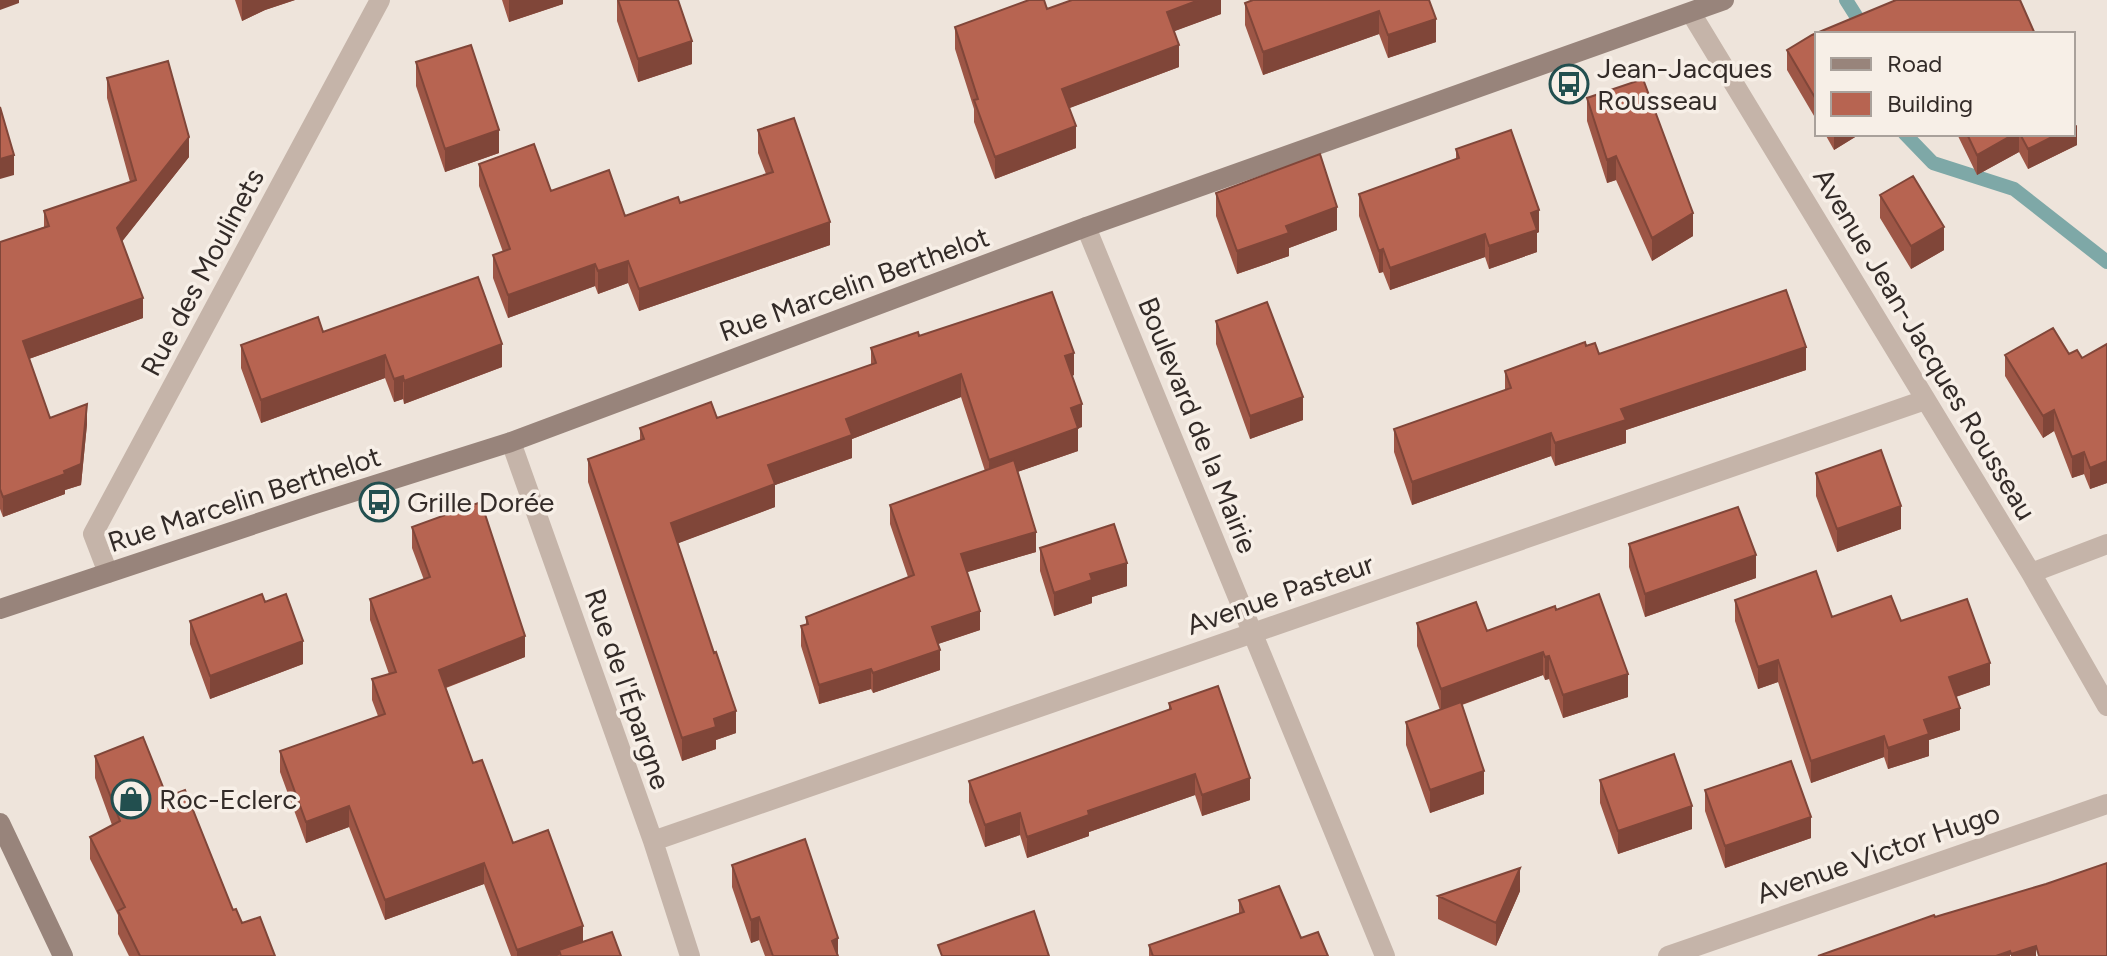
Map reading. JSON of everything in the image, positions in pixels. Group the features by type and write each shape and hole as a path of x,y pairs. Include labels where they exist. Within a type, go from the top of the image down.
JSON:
{"street":[{"name":"Rue des Moulinets","path":"108,573 93,534 380,0"},
{"name":"Rue Marcelin Berthelot","path":"0,609 511,442 1086,227 1724,0"},
{"name":"Avenue Jean-Jacques Rousseau","path":"1691,13 2031,573 2107,706"},
{"name":"Boulevard de la Mairie","path":"1086,227 1385,956"},
{"name":"Avenue Pasteur","path":"653,841 1925,400"},
{"name":"Rue de l'Épargne","path":"511,442 653,841 690,956"},
{"path":"2031,573 2107,544"},
{"name":"Avenue Victor Hugo","path":"1668,956 2107,804"},
{"path":"0,823 63,956"}],"building":[{"path":"618,0 678,0 692,41 638,59"},
{"path":"1029,0 1044,0 1047,9 1072,0 1199,0 1167,12 1179,45 1062,89 1076,126 995,157 974,100 978,99 955,27"},
{"path":"1253,0 1429,0 1436,19 1388,35 1379,11 1263,52 1245,3"},
{"path":"1896,0 2020,0 2034,32 1819,32"},
{"path":"1815,34 1815,98 1787,50"},
{"path":"471,45 499,130 445,149 416,62"},
{"path":"168,61 189,137 117,228 143,298 23,341 50,418 87,404 81,464 64,471 65,474 3,497 0,489 0,242 49,226 44,211 136,180 107,78"},
{"path":"1643,79 1693,213 1652,238 1616,156 1607,160 1587,98"},
{"path":"0,107 14,155 0,159"},
{"path":"794,118 830,222 639,289 628,261 598,271 595,264 508,295 493,255 510,249 479,164 534,144 551,191 609,170 625,216 678,197 680,203 773,172 758,130"},
{"path":"1511,130 1539,210 1531,213 1537,230 1489,246 1485,234 1390,268 1383,249 1379,251 1359,194 1459,158 1456,149"},
{"path":"1968,136 2010,136 1977,155"},
{"path":"2021,136 2054,136 2028,149"},
{"path":"1320,154 1337,207 1286,226 1289,233 1237,251 1216,193"},
{"path":"1913,176 1944,227 1911,246 1880,195"},
{"path":"478,277 502,344 404,381 403,376 394,379 385,355 261,400 241,345 318,317 323,332"},
{"path":"1786,290 1806,347 1621,409 1626,420 1555,443 1551,433 1412,482 1394,429 1511,388 1505,371 1585,342 1586,346 1595,343 1599,354"},
{"path":"1052,292 1074,353 1065,356 1082,404 1071,408 1078,428 989,460 961,374 846,419 852,435 768,465 775,484 671,523 736,711 714,719 716,727 682,738 588,459 644,439 640,428 711,402 717,418 876,363 871,348 918,332 919,336"},
{"path":"1267,302 1303,397 1250,416 1216,321"},
{"path":"2053,328 2069,354 2077,350 2082,358 2107,344 2107,461 2090,468 2084,452 2072,457 2054,410 2043,416 2005,355"},
{"path":"1881,450 1901,506 1837,529 1816,473"},
{"path":"1014,460 1036,532 961,554 980,611 932,627 940,650 873,673 871,669 819,685 801,626 808,624 806,617 914,575 890,505"},
{"path":"481,502 525,636 439,670 473,763 482,760 513,843 548,830 583,926 517,950 484,863 385,900 349,806 306,822 280,751 385,714 372,679 396,672 370,599 430,577 412,527"},
{"path":"1738,507 1756,555 1645,594 1629,544"},
{"path":"1114,524 1127,563 1090,574 1092,580 1054,593 1040,548"},
{"path":"1816,571 1832,617 1891,596 1901,621 1967,599 1990,663 1949,677 1960,708 1924,720 1929,734 1888,748 1884,736 1811,761 1778,660 1758,667 1735,600"},
{"path":"262,594 265,602 286,594 303,641 210,676 190,621"},
{"path":"1599,594 1628,674 1563,695 1549,656 1545,657 1543,652 1441,689 1417,623 1476,602 1487,631 1555,606 1556,610"},
{"path":"1218,686 1250,778 1202,795 1195,774 1088,811 1089,815 1027,837 1020,813 985,825 969,781 1171,709 1169,703"},
{"path":"1461,702 1484,771 1430,790 1406,722"},
{"path":"143,737 167,797 185,790 233,910 236,909 242,923 260,917 275,956 140,956 118,911 125,907 90,837 120,821 95,756"},
{"path":"1674,754 1692,806 1618,831 1600,780"},
{"path":"1791,761 1811,817 1725,846 1705,790"},
{"path":"805,839 838,938 832,941 838,956 773,956 759,917 751,920 732,865"},
{"path":"2107,863 2107,956 2039,956 2036,946 1996,956 1818,956 1934,915 2046,884"},
{"path":"1520,868 1496,923 1438,896"},
{"path":"1279,886 1301,938 1318,932 1328,956 1153,956 1149,945 1244,912 1239,900"},
{"path":"1034,911 1049,956 942,956 938,945"},
{"path":"612,932 621,956 561,956 559,950"}],"waterway":[{"path":"1846,0 1862,32"},
{"path":"1907,136 1933,163 2014,189 2107,262"}],"place":[{"name":"Jean-Jacques Rousseau","path":"1569,84"},
{"name":"Grille Dorée","path":"379,502"},
{"name":"Roc-Eclerc","path":"131,799"}]}
